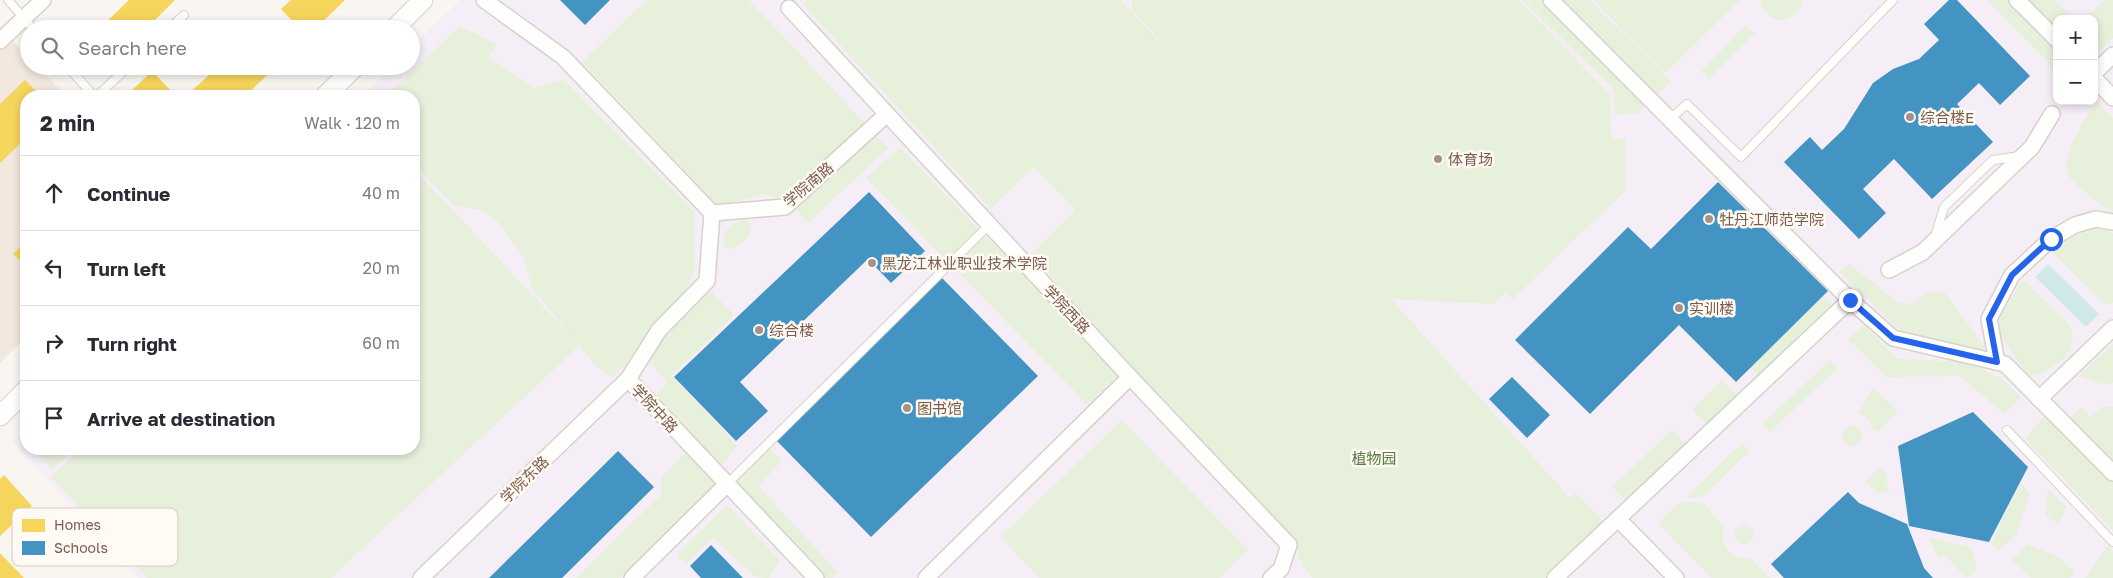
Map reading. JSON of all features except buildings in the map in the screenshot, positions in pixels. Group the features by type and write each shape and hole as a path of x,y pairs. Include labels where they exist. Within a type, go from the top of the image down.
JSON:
{"street":[{"path":"30,20 43,0"},
{"path":"403,20 424,0"},
{"path":"484,0 563,58 712,213"},
{"path":"1551,0 1850,300 1893,338 2005,364 2113,473"},
{"path":"2018,0 2053,36"},
{"name":"学院西路","path":"789,8 1130,377 1289,544 1276,573"},
{"path":"0,41 20,29"},
{"path":"2098,69 2113,55"},
{"path":"331,90 347,75"},
{"path":"2098,82 2113,98"},
{"name":"学院南路","path":"712,213 785,207 887,114"},
{"path":"1889,270 1923,252 2032,147 2052,114"},
{"name":"学院中路","path":"712,213 707,281 659,330 628,379 816,578"},
{"path":"1997,362 1989,319 2012,275 2051,239 2075,225 2096,219 2113,222"},
{"path":"1555,578 1850,300"},
{"path":"2039,399 2113,328"},
{"path":"926,578 1130,377"},
{"name":"学院东路","path":"421,578 628,379"},
{"path":"0,416 20,396"},
{"path":"632,578 727,484"},
{"path":"1618,519 1676,578"}],"lane":[{"path":"8,0 25,20"},
{"path":"1670,120 1687,104 1741,157 1893,0"},
{"path":"179,20 184,15"},
{"path":"76,75 90,90"},
{"path":"103,90 119,75"},
{"path":"727,484 989,225"},
{"path":"2007,430 2113,542"}],"shaded area":[{"name":"黑龙江林业职业技术学院","path":"460,0 1101,0 1527,578 138,578 127,566 178,566 178,508 74,508 25,455 420,455 420,90 369,90 384,75 420,75 420,39"},
{"name":"牡丹江师范学院","path":"1110,0 2113,0 2113,578 1535,578"},
{"path":"0,28 20,49 20,75 46,75 60,90 20,90 20,343 0,363"},
{"name":"黑龙江林业职业技术学院","path":"20,435 20,450 13,442"}],"green space":[{"path":"647,0 749,0 888,148 808,223 788,201 764,194 718,206 582,62"},
{"name":"植物园","path":"807,0 1121,0 1201,88 1132,9 1132,0 1519,0 1610,94 1611,139 1625,139 1625,191 1513,299 1506,292 1494,304 1391,299 1570,498 1576,493 1604,522 1545,578 1313,578 1303,567 1296,549 1031,254 1075,210 1034,167 991,209 803,4"},
{"path":"1523,0 1589,0 1671,81 1638,113 1615,115 1613,89"},
{"path":"1593,0 1740,0 1665,73"},
{"path":"1760,0 1803,0 1800,9 1794,15 1788,19 1781,20 1774,19 1768,15 1763,9"},
{"path":"1987,0 2009,0 2053,44 2053,68"},
{"path":"2028,0 2055,0 2069,15 2053,15 2053,25"},
{"path":"2105,0 2113,0 2113,38 2098,52 2098,15 2089,15"},
{"path":"1746,25 1755,33 1709,79 1701,71"},
{"path":"460,26 497,44 488,56 534,88 564,80 694,211 695,268 684,296 613,378 595,365 579,346 331,578 147,578 136,566 178,566 178,508 80,508 51,477 75,455 420,455 420,175 573,338 532,288 523,257 502,226 485,211 454,205 420,170 420,90 392,90 408,75 420,75 420,64"},
{"path":"2098,103 2113,118 2113,211 2108,210 2087,194 2069,176 2067,159 2086,117"},
{"path":"900,148 1119,374 1088,405 866,178"},
{"path":"743,219 751,225 748,237 742,243 730,249 724,246 723,241 727,230"},
{"path":"2098,227 2106,228 2113,234 2113,303 2105,304 2052,252 2073,237"},
{"path":"1849,264 1898,302 1912,304 1924,295 1932,292 1946,294 1985,348 1980,353 1899,330 1840,272"},
{"path":"2023,280 2062,317 2070,327 2072,336 2070,348 2063,359 2047,370 2029,376 1997,331 2001,315"},
{"path":"710,290 734,315 672,375 737,446 720,467 654,398 667,382 648,359 664,333"},
{"path":"1818,291 1832,305 1758,375 1744,361"},
{"path":"1864,325 1897,359 1971,362 2001,379 2021,397 2005,414 1959,376 1886,377 1848,339"},
{"path":"2113,344 2113,383 2102,384 2079,376"},
{"path":"1830,360 1838,368 1770,432 1762,424"},
{"path":"1722,381 1737,396 1707,425 1692,410"},
{"path":"1872,387 1898,411 1878,432 1873,429 1868,419 1858,413 1871,393"},
{"path":"2081,407 2090,417 2102,407 2113,407 2113,463 2070,418"},
{"path":"2048,412 2113,482 2113,531 2025,438"},
{"path":"1122,420 1248,550 1219,578 1040,578 1000,537"},
{"path":"1852,426 1859,429 1862,436 1859,443 1852,446 1845,443 1842,436 1845,429"},
{"path":"1672,430 1687,446 1627,502 1612,487"},
{"path":"763,442 782,461 758,486 838,572 832,578 823,578 728,477"},
{"path":"1742,443 1749,451 1702,497 1685,498"},
{"path":"685,453 717,486 620,578 576,578 661,495 661,478"},
{"path":"38,455 67,455 52,469"},
{"path":"1880,467 1885,472 1889,492 1878,493 1865,481"},
{"path":"2021,483 2030,493 2016,535 1998,551 1991,544"},
{"path":"2048,490 2067,507 2058,523 2045,516"},
{"path":"1681,502 1702,502 1724,527 1723,541 1728,551 1738,557 1751,558 1770,578 1712,578 1658,523"},
{"path":"727,505 780,560 769,578 755,577 713,538 686,564 676,555"},
{"path":"1744,524 1751,527 1754,534 1751,541 1744,544 1737,541 1734,534 1737,527"},
{"path":"1929,538 1971,547 1977,569 1966,578 1944,554 1938,558"},
{"path":"2028,544 2062,559 2075,573 2069,578 2031,578 2012,560"},
{"path":"2108,546 2113,552 2113,578 2085,578"}],"water":[{"path":"2048,264 2099,314 2086,327 2035,277"}],"place":[{"name":"综合楼E","path":"1910,117"},
{"name":"体育场","path":"1438,159"},
{"name":"牡丹江师范学院","path":"1709,219"},
{"name":"黑龙江林业职业技术学院","path":"872,263"},
{"name":"实训楼","path":"1679,308"},
{"name":"综合楼","path":"759,330"},
{"name":"图书馆","path":"907,408"}],"route":[{"path":"1850,300 1893,338 1997,362 1989,319 2012,275 2051,239"}]}
